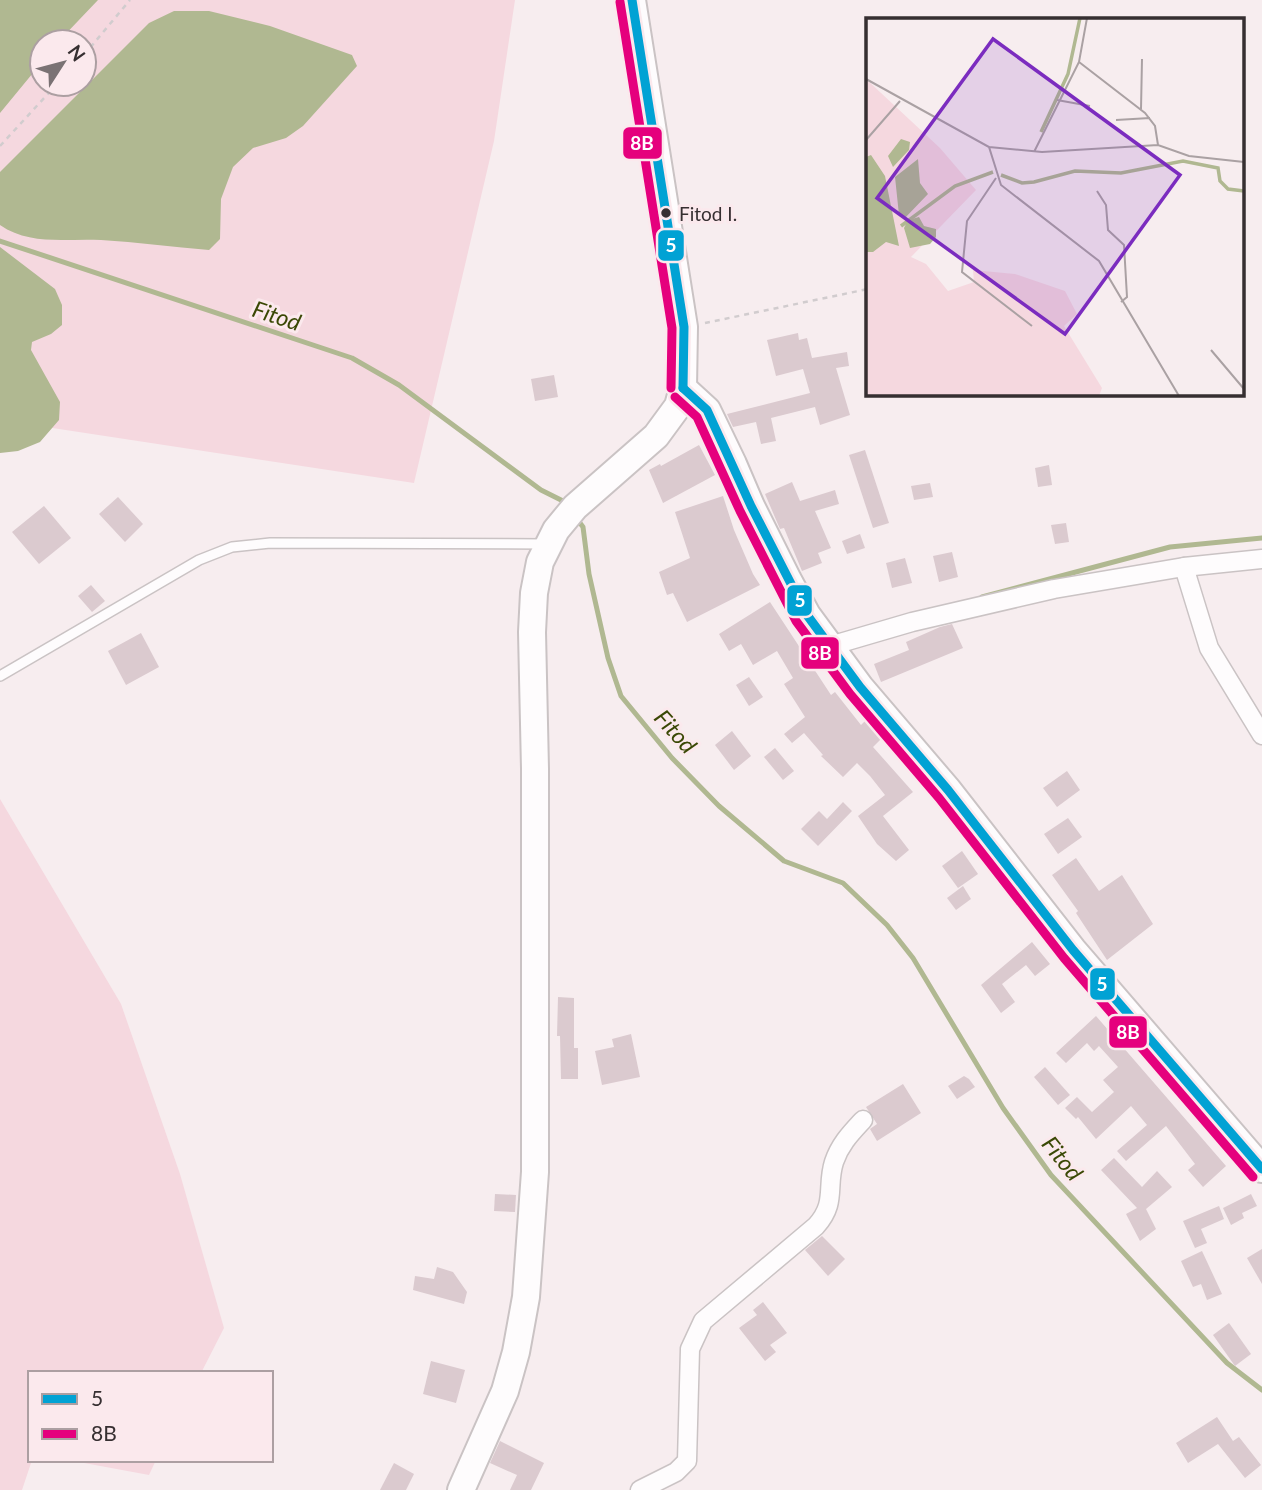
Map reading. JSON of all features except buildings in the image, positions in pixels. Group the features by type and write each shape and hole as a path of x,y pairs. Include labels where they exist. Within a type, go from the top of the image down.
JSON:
{"main road":[{"path":"461,1490 505,1391 516,1352 526,1297 535,1172 535,769 532,632 534,593 540,562 548,544 572,510 656,436 678,406 683,388 684,327 632,0"},
{"path":"683,388 707,410 751,506 807,615 860,687 948,790 1073,950 1262,1169"}],"street":[{"path":"830,646 912,622 1054,589 1184,567 1262,559"},
{"path":"1184,567 1209,648 1262,736"},
{"path":"640,1490 676,1472 687,1461 690,1349 703,1321 826,1215 831,1196 833,1164 842,1143 863,1120"}],"lane":[{"path":"0,676 200,559 232,547 270,543 548,544"}],"path":[{"path":"98,38 130,0"},
{"path":"0,146 44,98"},
{"path":"684,327 866,289"}],"shaded area":[{"path":"0,0 515,0 494,141 414,483 0,420"},
{"path":"0,0 98,0 71,28 28,28 28,79 0,113"},
{"path":"174,11 209,11 270,26 352,55 357,66 303,126 286,138 253,148 233,167 221,199 220,239 209,250 114,241 49,240 24,236 0,225 0,172 74,98 98,98 98,74 149,23"},
{"path":"0,247 55,289 62,305 62,325 51,334 32,342 31,350 60,402 59,420 40,442 18,451 0,453"},
{"path":"0,799 121,1004 180,1174 224,1328 202,1371 28,1371 28,1462 31,1462 22,1490 0,1490"},
{"path":"79,1462 155,1462 149,1475"}],"waterway":[{"name":"Fitod","path":"0,241 352,358 399,385 541,490 567,505"},
{"name":"Fitod","path":"577,519 583,527 589,574 608,658 621,696 672,758 719,806 784,861 843,883 887,925 913,958 1003,1108 1051,1175 1227,1363 1262,1390"},
{"path":"982,597 1170,547 1262,538"}],"transit line":[{"name":"5","path":"632,0 684,327 683,388"},
{"name":"8B","path":"620,2 672,328 671,388"},
{"name":"5","path":"683,388 707,410 751,506 807,615 860,687 948,790 1073,950 1262,1169"},
{"name":"8B","path":"675,397 697,417 740,511 796,621 850,694 939,798 1064,958 1253,1177"}],"place":[{"name":"Fitod I.","path":"666,213"}]}
